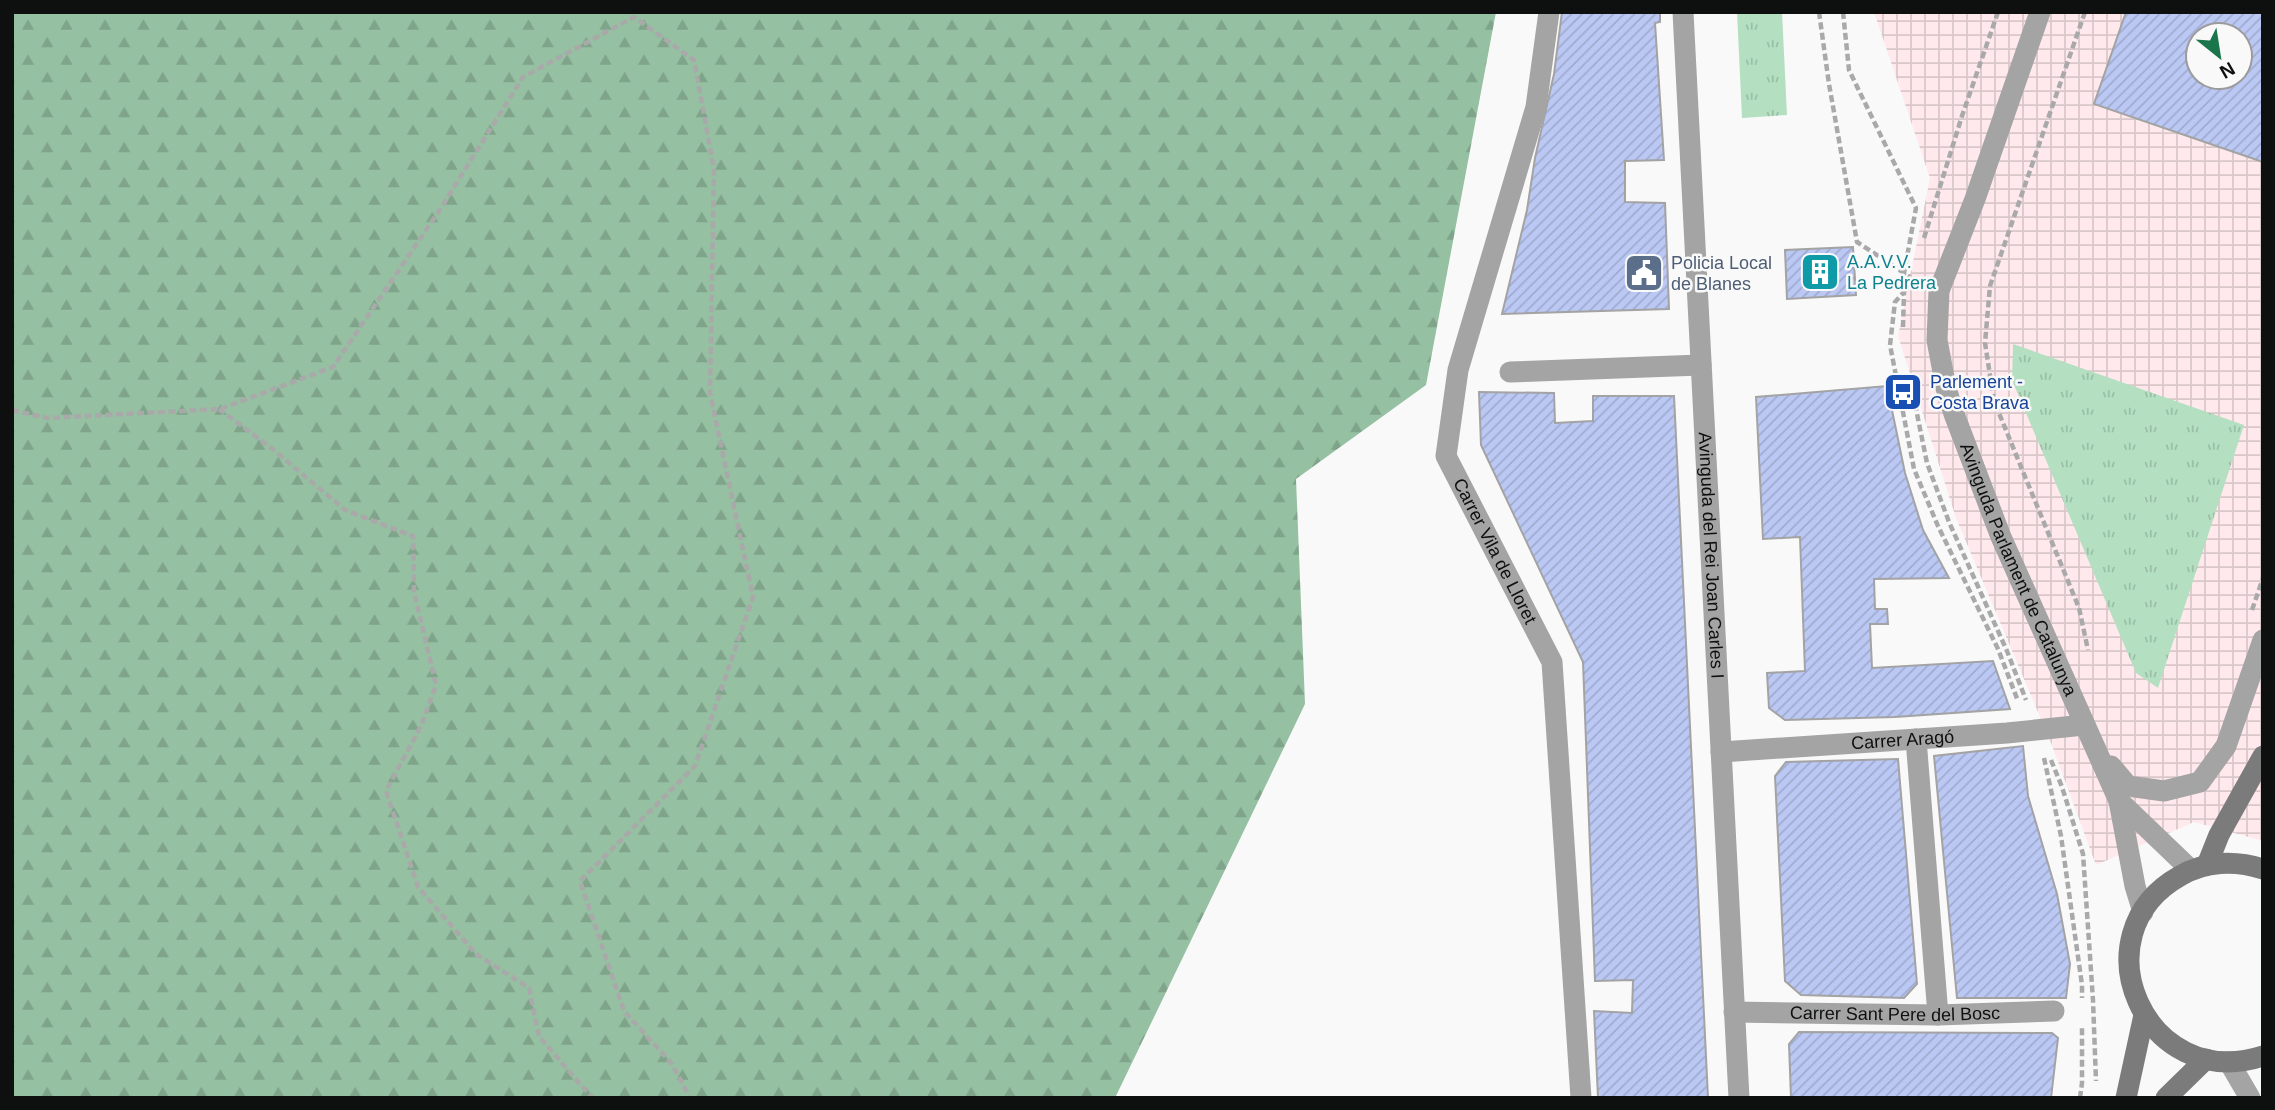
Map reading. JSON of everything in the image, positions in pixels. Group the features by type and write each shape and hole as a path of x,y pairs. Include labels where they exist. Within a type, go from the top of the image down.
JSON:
{"main road":[{"path":"2199,868 2263,757"},
{"path":"2263,869 2239,863 2199,868 2167,884 2143,912 2135,928 2129,963 2133,990 2144,1015 2163,1038 2178,1049 2206,1059 2230,1062 2263,1056"},
{"path":"2126,1098 2144,1015"},
{"path":"2166,1098 2206,1059"}],"street":[{"name":"Carrer Vila de Lloret","path":"1549,12 1536,107 1458,370 1447,456 1552,662 1581,1098"},
{"name":"Avinguda del Rei Joan Carles I","path":"1683,12 1740,1098"},
{"name":"Avinguda Parlament de Catalunya","path":"2040,12 1940,291 1937,340 1950,401 1997,525 2119,800"},
{"path":"1510,372 1701,365"},
{"path":"2095,748 2128,786 2164,791 2200,782 2227,746 2263,640"},
{"name":"Carrer Aragó","path":"1721,751 1916,739 2084,724"},
{"path":"1916,739 1937,1015"},
{"path":"2119,800 2199,868"},
{"path":"2119,800 2135,886 2143,912"},
{"name":"Carrer Sant Pere del Bosc","path":"1734,1012 1937,1015 2054,1011"},
{"path":"2230,1062 2250,1098"}],"path":[{"path":"1819,12 1857,242 1914,279"},
{"path":"1922,245 1997,12"},
{"path":"2085,12 1990,286 1985,343 1994,401 2079,608 2089,655"},
{"path":"12,411 47,418 218,408 333,367 439,211 523,77 634,17 694,60 714,170 710,393 753,597 695,766 580,881 624,1011 672,1064 690,1098"},
{"path":"1903,329 1904,292 1914,279 1917,268"},
{"path":"1914,396 1927,463 1949,522 2007,651 2038,729 2061,836 2082,985 2082,1010"},
{"path":"218,408 270,447 345,510 413,536 414,592 436,685 421,726 386,791 418,887 476,954 528,988 539,1035 593,1098"},
{"path":"2250,614 2263,578"},
{"path":"2080,1098 2082,1022"}],"shaded area":[{"path":"1874,12 2263,12 2263,841 2194,822 2096,865 2051,743 1956,518 1898,336 1930,178"}],"green space":[{"path":"12,12 1496,12 1426,385 1296,479 1305,704 1115,1098 12,1098"},
{"path":"1737,12 1782,12 1787,115 1742,118"},
{"path":"2013,344 2244,425 2158,688 2136,673 2012,380"}],"building":[{"path":"1562,12 1660,12 1660,22 1655,23 1664,160 1625,161 1625,202 1665,203 1669,309 1502,314 1527,210 1535,158 1554,74"},
{"path":"2126,12 2263,12 2263,162 2094,104"},
{"name":"A.A.V.V. La Pedrera","path":"1853,247 1856,295 1787,299 1785,250"},
{"path":"1887,386 1905,473 1923,530 1949,578 1874,579 1875,609 1887,609 1888,624 1870,624 1872,668 1993,661 2010,709 1895,717 1785,720 1769,708 1767,673 1805,671 1800,537 1763,539 1756,397"},
{"path":"1479,392 1554,393 1555,423 1593,421 1593,396 1674,396 1708,1098 1598,1098 1594,1011 1632,1013 1633,980 1595,981 1583,662 1481,445"},
{"path":"2023,746 2028,796 2057,894 2070,964 2066,998 1957,998 1934,756"},
{"path":"1898,759 1917,984 1904,998 1801,995 1785,981 1775,776 1786,762"},
{"path":"1799,1032 2052,1033 2058,1038 2051,1098 1791,1098 1789,1044"}],"place":[{"name":"A.A.V.V. La Pedrera","path":"1820,272"},
{"name":"Policia Local de Blanes","path":"1644,273"},
{"name":"Parlement - Costa Brava","path":"1903,392"}]}
